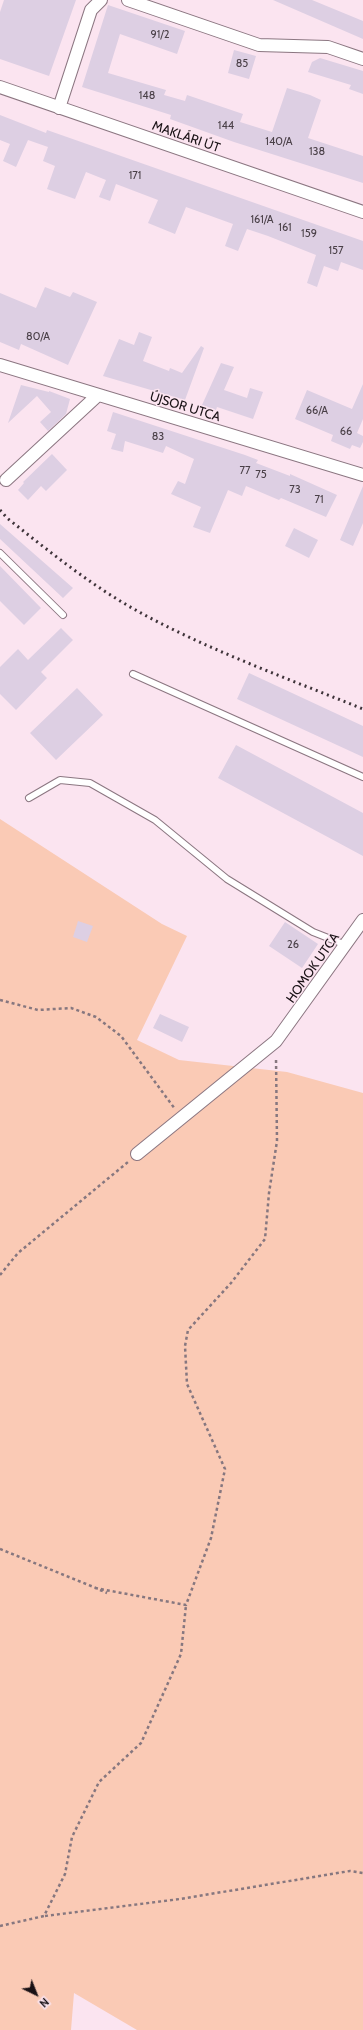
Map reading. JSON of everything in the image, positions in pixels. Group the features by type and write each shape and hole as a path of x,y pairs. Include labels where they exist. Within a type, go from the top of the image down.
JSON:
{"street":[{"path":"59,108 91,5 101,0"},
{"path":"128,0 259,45 328,47 363,59"},
{"name":"MAKLÁRI ÚT","path":"0,87 363,212"},
{"name":"ÚJSOR UTCA","path":"0,365 363,475"},
{"path":"6,480 98,395"},
{"name":"HOMOK UTCA","path":"137,1154 276,1041 285,1031 363,920"}],"lane":[{"path":"0,553 63,615"},
{"path":"133,674 363,776"},
{"path":"30,798 60,780 90,783 156,820 227,879 313,932 346,945"}],"path":[{"path":"0,1000 38,1010 71,1008 96,1017 121,1036 182,1118"},
{"path":"44,1916 66,1874 72,1837 99,1782 141,1743 181,1654 186,1604 211,1538 225,1469 188,1384 185,1346 188,1330 231,1283 265,1239 269,1193 277,1141 276,1041"},
{"path":"0,1275 18,1253 137,1154"},
{"path":"0,1549 107,1593"},
{"path":"95,1588 186,1604"},
{"path":"0,1926 44,1916 180,1899 350,1871 363,1873"}],"shaded area":[{"path":"0,819 162,924 187,936 137,1040 179,1060 287,1072 363,1093 363,2030 137,2030 74,1993 71,2030 0,2030"}],"building":[{"path":"4,0 76,0 49,76 0,59 0,12"},
{"path":"273,0 312,0 363,21 363,39"},
{"path":"108,5 185,31 177,54 120,34 108,73 166,90 164,95 185,101 187,95 243,114 240,122 272,132 287,88 310,95 321,100 308,138 363,156 363,183 234,142 170,119 171,115 82,87"},
{"path":"234,50 256,56 249,79 228,73"},
{"path":"320,58 363,71 363,94 349,89 351,85 308,72 312,62"},
{"path":"0,115 46,133 47,130 363,241 363,270 341,262 338,271 324,266 317,287 307,283 316,255 268,236 247,229 238,251 225,246 233,224 186,207 175,234 148,223 158,200 116,184 110,201 99,197 106,180 86,172 75,199 47,189 55,166 43,161 48,147 28,140 16,167 3,161 10,144 0,140"},
{"path":"45,287 70,297 73,292 97,302 68,365 21,344 19,350 0,342 0,293 36,308"},
{"path":"139,332 152,337 143,361 169,371 170,368 182,373 201,346 204,348 185,400 103,376 119,339 134,345"},
{"path":"221,363 234,367 224,390 247,398 250,388 263,392 253,419 217,407 216,410 202,405"},
{"path":"363,384 363,419 357,433 363,436 363,442 360,448 352,445 350,449 331,441 333,435 295,419 307,390 352,409"},
{"path":"21,385 49,391 70,399 66,414 48,431 40,422 51,412 37,396 8,423"},
{"path":"113,412 245,455 258,460 256,463 290,476 290,474 337,495 326,517 281,498 279,500 246,486 242,496 228,490 210,533 193,527 201,507 171,494 178,481 185,484 194,459 166,446 163,453 125,441 123,452 111,449 116,434 107,431"},
{"path":"52,454 67,470 46,491 41,486 28,500 18,490 24,483 23,482"},
{"path":"363,486 363,523 353,546 340,540"},
{"path":"0,524 73,588 63,598 0,539"},
{"path":"294,528 318,540 309,558 285,546"},
{"path":"0,566 41,608 24,625 0,601"},
{"path":"61,628 73,640 41,672 47,678 16,710 0,694 0,667 18,649 28,660"},
{"path":"249,673 363,726 363,757 237,699"},
{"path":"77,688 103,715 56,760 30,733"},
{"path":"236,745 363,813 363,856 218,778"},
{"path":"78,921 93,926 87,942 73,937"},
{"path":"285,922 318,944 302,968 269,946"},
{"path":"160,1014 189,1027 182,1042 153,1028"}],"railway":[{"path":"0,510 7,518 39,544 106,592 141,613 222,652 363,709"}]}
